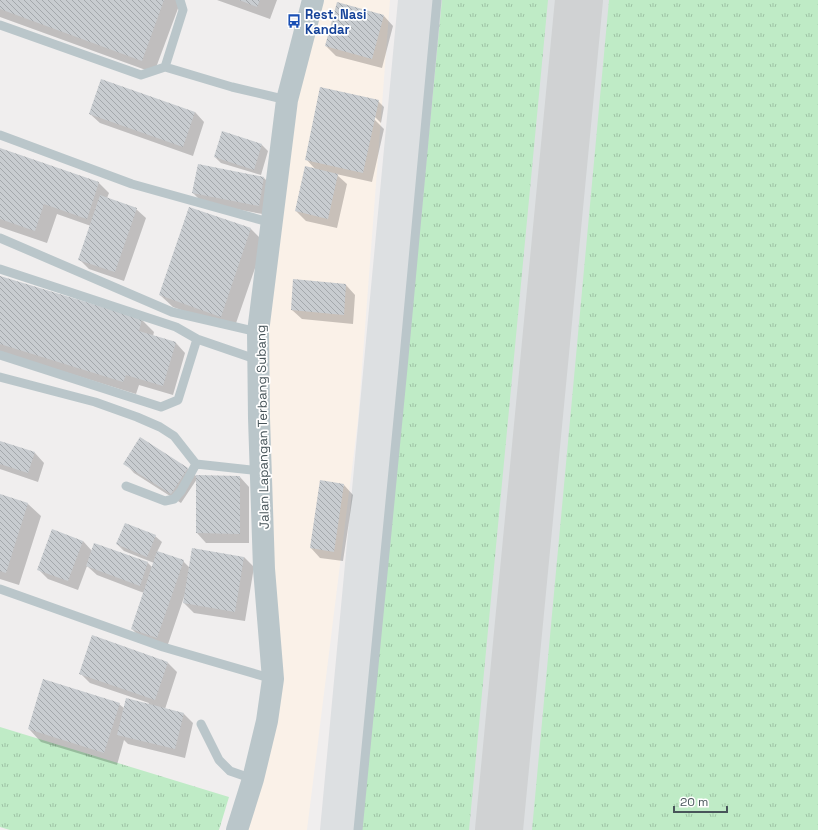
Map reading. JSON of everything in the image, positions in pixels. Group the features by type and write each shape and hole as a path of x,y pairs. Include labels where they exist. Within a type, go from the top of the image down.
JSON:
{"street":[{"name":"Jalan Lapangan Terbang Subang","path":"237,830 253,779 267,721 273,679 264,569 258,332 287,100 313,0"}],"lane":[{"path":"165,68 183,10 180,0"},
{"path":"358,830 404,360 437,0"},
{"path":"0,25 141,75 165,68 232,87 287,100"},
{"path":"0,135 132,184 272,222"},
{"path":"0,238 172,312 258,332"},
{"path":"0,269 176,327 198,340 258,360"},
{"path":"0,355 161,407 178,400 198,340"},
{"path":"0,377 95,402 160,427 174,436 196,464 261,471"},
{"path":"126,486 165,501 174,499 181,491 196,464"},
{"path":"0,590 163,646 273,679"},
{"path":"200,724 219,760 230,771 253,779"}],"shaded area":[{"path":"316,0 390,0 358,420 307,830 248,830 273,679 268,261"},
{"path":"398,0 818,0 818,830 320,830"}],"green space":[{"path":"442,0 548,0 469,830 361,830"},
{"path":"609,0 818,0 818,830 532,830"},
{"path":"0,727 229,797 219,830 10,830 0,827"}],"building":[{"path":"0,0 164,0 142,61 0,9"},
{"path":"239,0 260,0 257,7"},
{"path":"337,2 384,15 372,59 325,46"},
{"path":"101,79 195,112 183,147 89,114"},
{"path":"320,87 379,100 363,173 305,160"},
{"path":"222,131 262,144 254,170 214,157"},
{"path":"0,148 99,182 87,219 44,204 35,231 0,219"},
{"path":"198,164 264,177 259,206 192,193"},
{"path":"305,166 338,174 328,219 295,211"},
{"path":"100,195 137,208 115,272 78,260"},
{"path":"189,207 251,228 221,317 159,295"},
{"path":"0,276 142,319 139,331 176,342 163,386 126,375 123,382 0,344"},
{"path":"293,279 346,284 344,315 291,310"},
{"path":"140,437 188,468 171,494 123,464"},
{"path":"0,441 35,452 28,473 0,464"},
{"path":"196,475 240,476 240,534 196,533"},
{"path":"320,480 344,484 334,552 310,548"},
{"path":"0,494 28,503 6,573 0,571"},
{"path":"125,523 156,535 147,557 116,544"},
{"path":"52,529 83,541 68,581 37,570"},
{"path":"94,543 148,562 140,586 86,566"},
{"path":"192,548 244,557 235,612 183,603"},
{"path":"157,551 184,560 157,638 131,629"},
{"path":"92,635 168,662 155,700 79,674"},
{"path":"43,679 120,703 104,753 28,729"},
{"path":"126,698 184,713 175,749 117,735"}],"taxiway":[{"path":"499,830 579,0"}],"place":[{"name":"Rest. Nasi Kandar","path":"294,21"}]}
